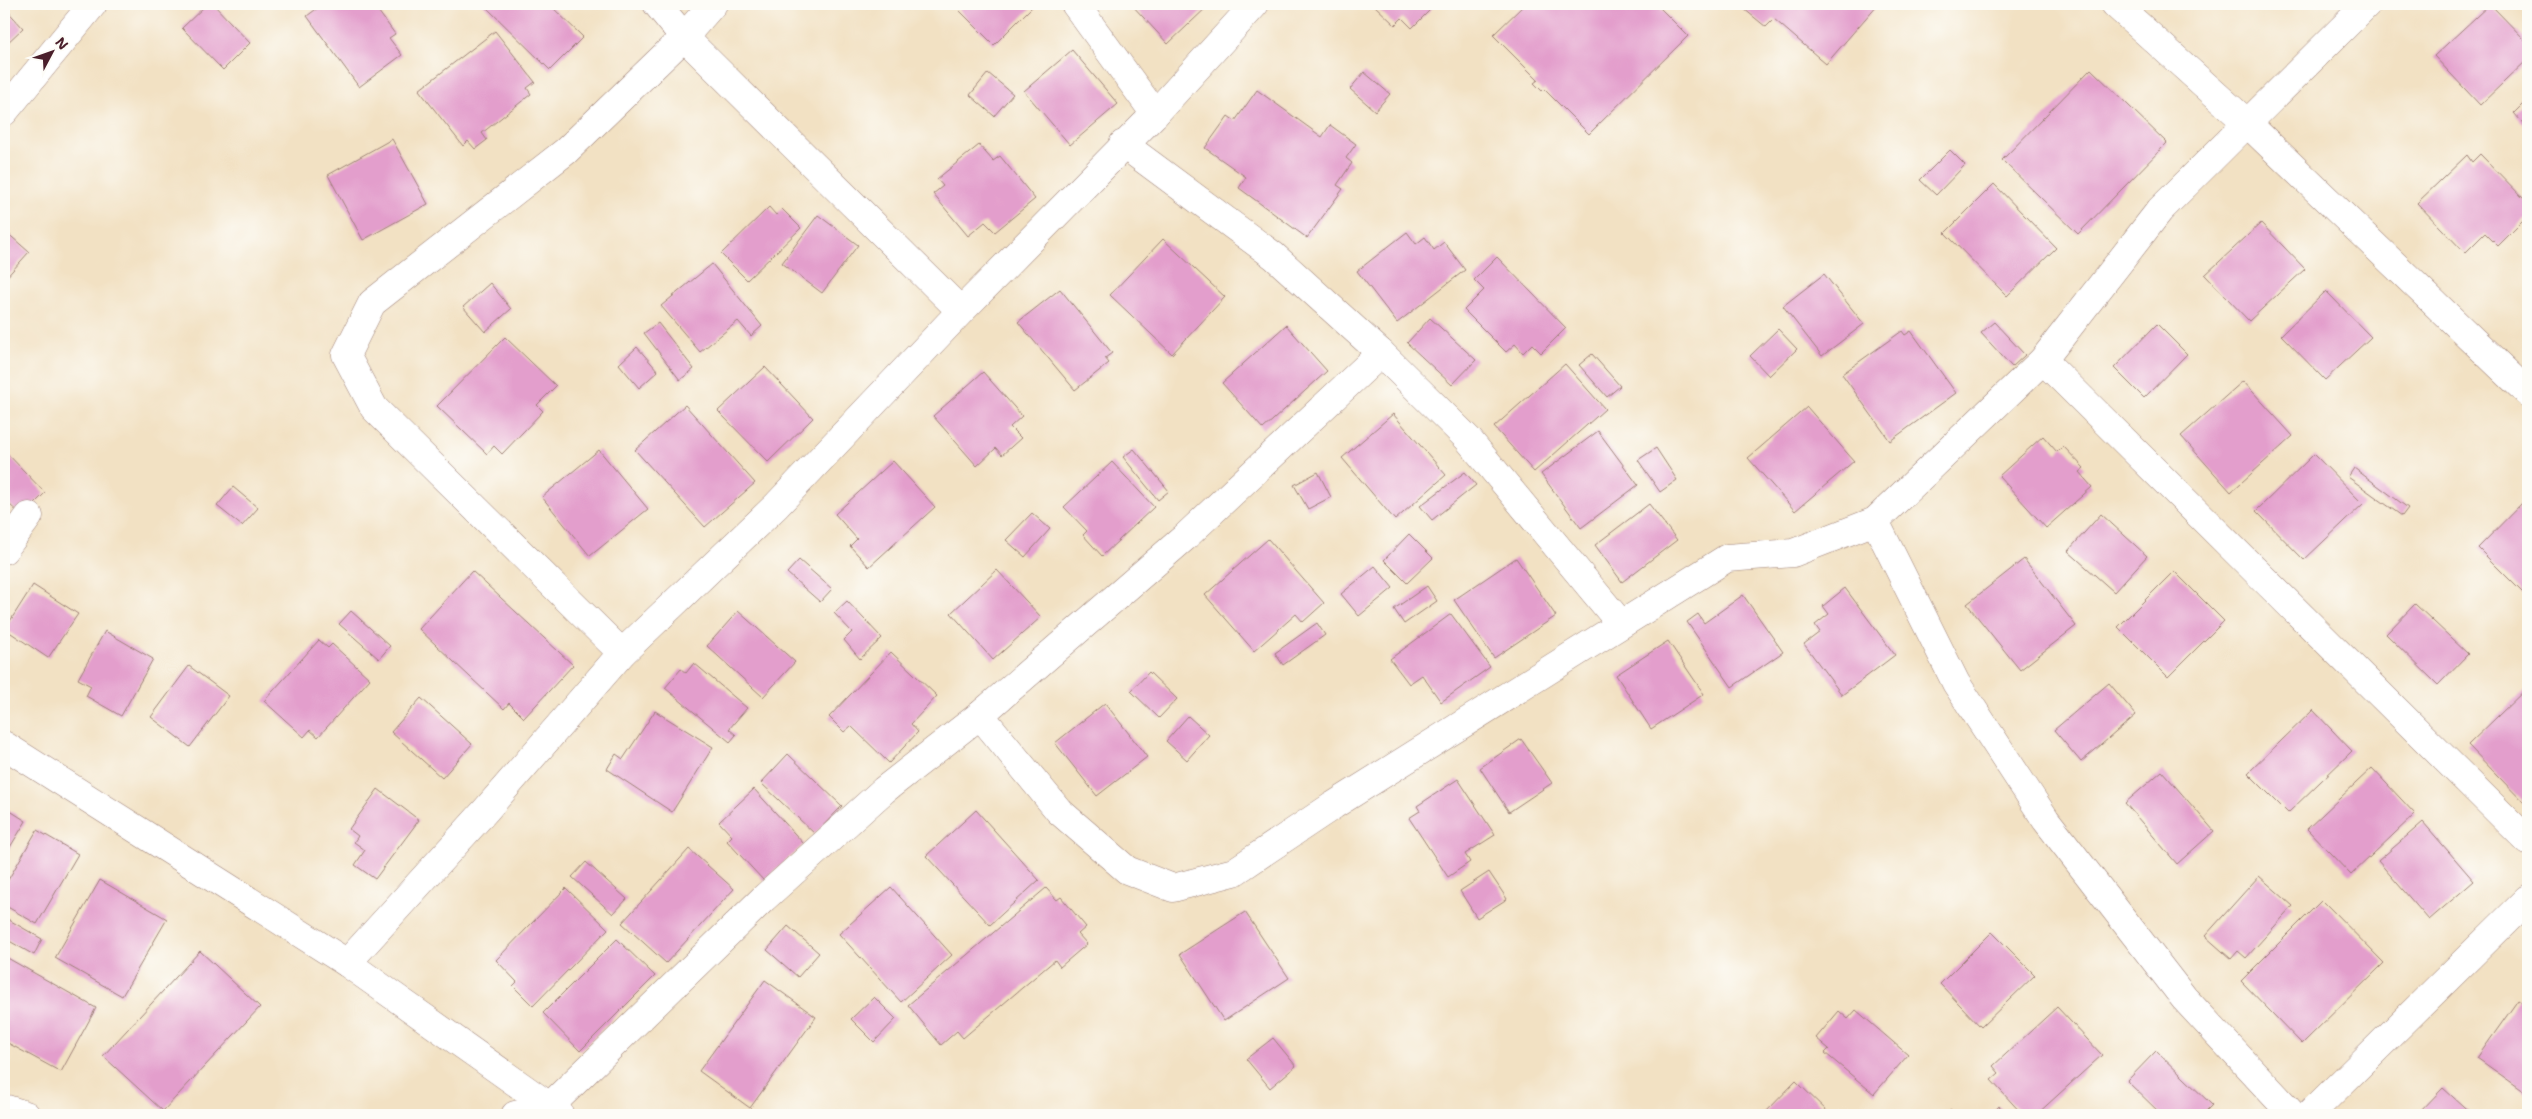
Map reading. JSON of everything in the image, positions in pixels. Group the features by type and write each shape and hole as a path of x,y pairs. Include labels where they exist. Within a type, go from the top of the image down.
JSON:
{"street":[{"path":"4,112 93,4"},
{"path":"657,4 684,37 961,311"},
{"path":"622,653 374,408 346,355 372,303 566,151 684,37 713,4"},
{"path":"1075,4 1155,114"},
{"path":"347,963 486,810 622,653 776,506 961,311 1123,144 1155,114 1255,4"},
{"path":"2115,4 2246,122 2524,379"},
{"path":"980,715 1059,811 1127,870 1173,888 1234,872 1343,800 1727,558 1793,553 1875,520 2043,360 2160,210 2246,122 2367,4"},
{"path":"1123,144 1274,256 1381,353 1468,439 1621,624"},
{"path":"515,1115 556,1111 770,893 884,790 980,715 1184,538 1381,353"},
{"path":"2043,360 2528,841"},
{"path":"4,550 29,516"},
{"path":"1875,520 1956,683 2046,820 2184,998 2293,1115"},
{"path":"4,745 347,963 556,1111"},
{"path":"2310,1115 2528,899"},
{"path":"4,1108 26,1115"}],"building":[{"path":"207,4 213,4 250,43 223,70 182,28"},
{"path":"323,4 373,4 395,34 389,38 402,55 359,87 307,16"},
{"path":"483,4 549,4 583,37 550,70"},
{"path":"965,4 1034,5 994,45 959,10"},
{"path":"1131,4 1210,4 1168,44"},
{"path":"1373,4 1436,4 1412,28 1402,18 1395,25"},
{"path":"1525,4 1656,4 1688,36 1589,134 1544,89 1542,91 1534,83 1538,80 1493,35"},
{"path":"1738,4 1878,4 1826,64 1774,19 1766,27"},
{"path":"2490,4 2528,43 2528,59 2480,105 2434,56"},
{"path":"4,7 23,28 4,46"},
{"path":"495,31 535,82 527,88 531,94 482,133 487,140 475,149 468,141 463,146 419,90"},
{"path":"1072,50 1118,104 1070,145 1024,91"},
{"path":"2091,69 2167,143 2078,234 2002,160"},
{"path":"1364,72 1390,94 1375,111 1350,89"},
{"path":"988,73 1013,94 994,116 970,95"},
{"path":"1257,90 1322,137 1330,125 1356,144 1346,158 1352,163 1337,185 1343,189 1307,238 1239,188 1246,177 1205,148 1228,116 1235,121"},
{"path":"2525,102 2528,106 2528,129 2514,113"},
{"path":"392,139 428,204 363,240 328,175"},
{"path":"979,145 993,161 1000,156 1035,199 995,232 985,222 968,236 933,194 943,186 937,179"},
{"path":"1950,150 1965,165 1936,195 1920,180"},
{"path":"2480,154 2528,203 2528,216 2498,246 2485,233 2465,253 2417,203 2467,155 2472,162"},
{"path":"1994,184 2056,248 2007,296 1945,233"},
{"path":"769,207 776,215 782,209 801,228 747,280 721,254"},
{"path":"818,215 858,245 822,293 782,263"},
{"path":"2261,223 2305,269 2249,321 2205,275"},
{"path":"4,230 29,252 4,280"},
{"path":"1407,232 1416,244 1425,237 1434,250 1444,242 1465,270 1397,323 1357,271"},
{"path":"1163,239 1225,297 1172,354 1110,295"},
{"path":"1497,257 1566,328 1541,353 1532,344 1523,353 1515,344 1506,352 1464,310 1484,290 1474,280"},
{"path":"712,264 762,326 751,336 738,321 700,352 661,306"},
{"path":"1824,274 1864,324 1822,356 1783,306"},
{"path":"490,283 511,309 485,332 463,307"},
{"path":"1060,289 1112,353 1105,358 1109,363 1075,390 1018,322"},
{"path":"2326,291 2371,337 2325,380 2281,335"},
{"path":"1430,318 1476,360 1452,385 1407,343"},
{"path":"1994,322 2025,355 2012,367 1981,333"},
{"path":"658,323 694,369 680,380 644,333"},
{"path":"2157,324 2187,354 2144,398 2114,368"},
{"path":"1286,325 1327,371 1263,429 1222,383"},
{"path":"1778,329 1797,349 1769,376 1750,356"},
{"path":"1902,331 1905,335 1911,331 1956,393 1890,441 1842,374"},
{"path":"505,337 556,386 537,405 543,411 502,454 494,446 487,454 437,406"},
{"path":"637,347 658,371 639,388 619,364"},
{"path":"1592,354 1620,386 1607,397 1579,365"},
{"path":"1565,364 1605,409 1534,472 1494,427"},
{"path":"765,367 813,418 768,462 718,411"},
{"path":"983,372 1022,416 1010,427 1021,438 1002,455 996,448 977,466 933,416"},
{"path":"2243,381 2293,436 2231,492 2181,436"},
{"path":"685,405 755,483 705,527 635,450"},
{"path":"1807,407 1854,461 1795,511 1748,458"},
{"path":"1393,414 1446,475 1395,520 1342,458"},
{"path":"1598,431 1638,485 1581,528 1541,474"},
{"path":"2043,436 2057,452 2063,446 2084,468 2079,472 2092,487 2046,528 1999,476"},
{"path":"1656,448 1677,480 1660,492 1638,460"},
{"path":"1134,449 1169,491 1158,500 1123,457"},
{"path":"4,450 45,493 22,516 9,504 4,508"},
{"path":"599,450 648,509 590,556 542,497"},
{"path":"2314,454 2363,504 2304,560 2256,511"},
{"path":"893,461 935,507 869,567 850,546 857,539 835,514"},
{"path":"1112,462 1154,507 1102,556 1083,535 1087,531 1064,507"},
{"path":"2354,468 2408,508 2402,516 2348,477"},
{"path":"1318,472 1331,497 1308,509 1294,485"},
{"path":"1465,472 1476,485 1432,520 1420,506"},
{"path":"233,487 258,508 242,526 217,506"},
{"path":"2528,497 2528,595 2527,597 2478,548"},
{"path":"1649,504 1677,540 1622,582 1595,545"},
{"path":"1032,513 1050,529 1025,557 1006,540"},
{"path":"2101,514 2147,556 2114,592 2068,551"},
{"path":"1409,534 1433,558 1407,583 1384,560"},
{"path":"1268,539 1324,603 1303,622 1296,614 1254,651 1205,595"},
{"path":"1516,558 1556,616 1494,658 1454,600"},
{"path":"2024,559 2076,626 2020,670 1967,604"},
{"path":"799,560 832,589 820,602 787,573"},
{"path":"1375,566 1393,588 1359,616 1341,594"},
{"path":"997,570 1041,617 993,660 951,613"},
{"path":"472,571 573,665 524,718 509,703 504,709 419,629"},
{"path":"2174,571 2224,621 2168,677 2118,627"},
{"path":"33,585 78,614 48,658 5,629"},
{"path":"1427,586 1437,601 1404,624 1394,609"},
{"path":"1845,588 1895,655 1842,695 1804,644 1820,632 1815,625 1829,614 1823,606"},
{"path":"1743,595 1783,652 1732,687 1687,622 1698,614 1704,623"},
{"path":"847,601 882,638 860,659 844,640 852,632 834,613"},
{"path":"2415,604 2468,654 2438,685 2386,634"},
{"path":"351,611 390,646 379,659 339,624"},
{"path":"738,611 795,662 763,697 707,646"},
{"path":"1451,614 1490,667 1441,702 1422,675 1409,684 1390,659"},
{"path":"1317,623 1325,635 1283,665 1275,653"},
{"path":"105,631 153,659 121,716 86,696 91,686 78,679"},
{"path":"319,640 328,648 332,644 370,679 318,737 310,730 304,737 264,701"},
{"path":"1668,641 1704,694 1651,729 1616,675"},
{"path":"891,652 937,696 911,724 918,732 889,763 851,726 844,732 829,717"},
{"path":"694,663 747,708 729,729 736,735 730,742 665,688 681,669 686,673"},
{"path":"189,666 229,696 190,747 151,717"},
{"path":"1149,672 1177,699 1159,718 1131,691"},
{"path":"2109,683 2136,715 2081,762 2054,730"},
{"path":"2528,687 2528,807 2468,745"},
{"path":"421,698 472,744 442,778 391,732"},
{"path":"1105,703 1147,757 1097,796 1055,743"},
{"path":"2313,710 2352,751 2288,813 2248,773"},
{"path":"655,711 713,747 672,812 607,769 616,754 623,759"},
{"path":"1188,716 1209,735 1187,760 1166,741"},
{"path":"1521,739 1552,783 1509,812 1480,768"},
{"path":"788,754 842,806 815,834 761,783"},
{"path":"2372,768 2415,814 2351,875 2307,829"},
{"path":"2162,771 2214,831 2177,864 2125,803"},
{"path":"1458,779 1495,835 1465,854 1470,862 1448,877 1409,818 1420,811 1417,806"},
{"path":"378,789 419,820 375,879 355,865 365,850 354,842 358,836 349,829"},
{"path":"754,789 804,844 764,881 727,841 732,836 719,822"},
{"path":"4,807 26,821 4,857"},
{"path":"976,810 1039,880 990,925 926,856"},
{"path":"2423,822 2474,881 2429,920 2378,861"},
{"path":"37,830 78,854 37,924 4,905 4,887"},
{"path":"689,849 734,889 666,963 622,923"},
{"path":"586,862 627,899 613,914 572,877"},
{"path":"1489,872 1507,899 1477,918 1460,891"},
{"path":"2259,876 2293,906 2246,958 2238,951 2231,959 2205,936"},
{"path":"100,880 167,919 122,996 55,958"},
{"path":"891,887 952,955 901,1002 839,934"},
{"path":"566,888 608,929 533,1006 513,986 517,982 496,960"},
{"path":"1046,888 1057,900 1061,897 1086,927 1078,934 1087,944 1060,967 1055,960 963,1038 957,1031 941,1045 908,1005"},
{"path":"2322,900 2384,963 2302,1044 2241,981"},
{"path":"1245,912 1289,978 1224,1021 1180,954"},
{"path":"4,917 42,939 34,955 4,938"},
{"path":"788,926 819,953 798,977 767,950"},
{"path":"1992,932 2035,975 1981,1027 1940,984"},
{"path":"617,939 655,976 580,1051 543,1013"},
{"path":"200,951 260,1007 163,1111 103,1056"},
{"path":"4,956 96,1008 61,1072 4,1041"},
{"path":"765,980 816,1017 750,1108 699,1071"},
{"path":"874,997 896,1019 874,1042 851,1019"},
{"path":"2518,1000 2528,1007 2528,1094 2477,1058"},
{"path":"2057,1007 2102,1055 2036,1115 2023,1115 1991,1080 1999,1073 1993,1066"},
{"path":"1856,1010 1908,1055 1874,1094 1825,1053 1829,1049 1816,1038 1839,1011 1848,1019"},
{"path":"1273,1038 1296,1066 1270,1088 1246,1059"},
{"path":"2156,1051 2212,1105 2202,1115 2162,1115 2127,1081"},
{"path":"1796,1081 1831,1115 1763,1115"},
{"path":"2443,1088 2473,1115 2417,1115"},
{"path":"1999,1106 2009,1115 1991,1115"},
{"path":"1951,1110 1956,1115 1945,1115"}]}
